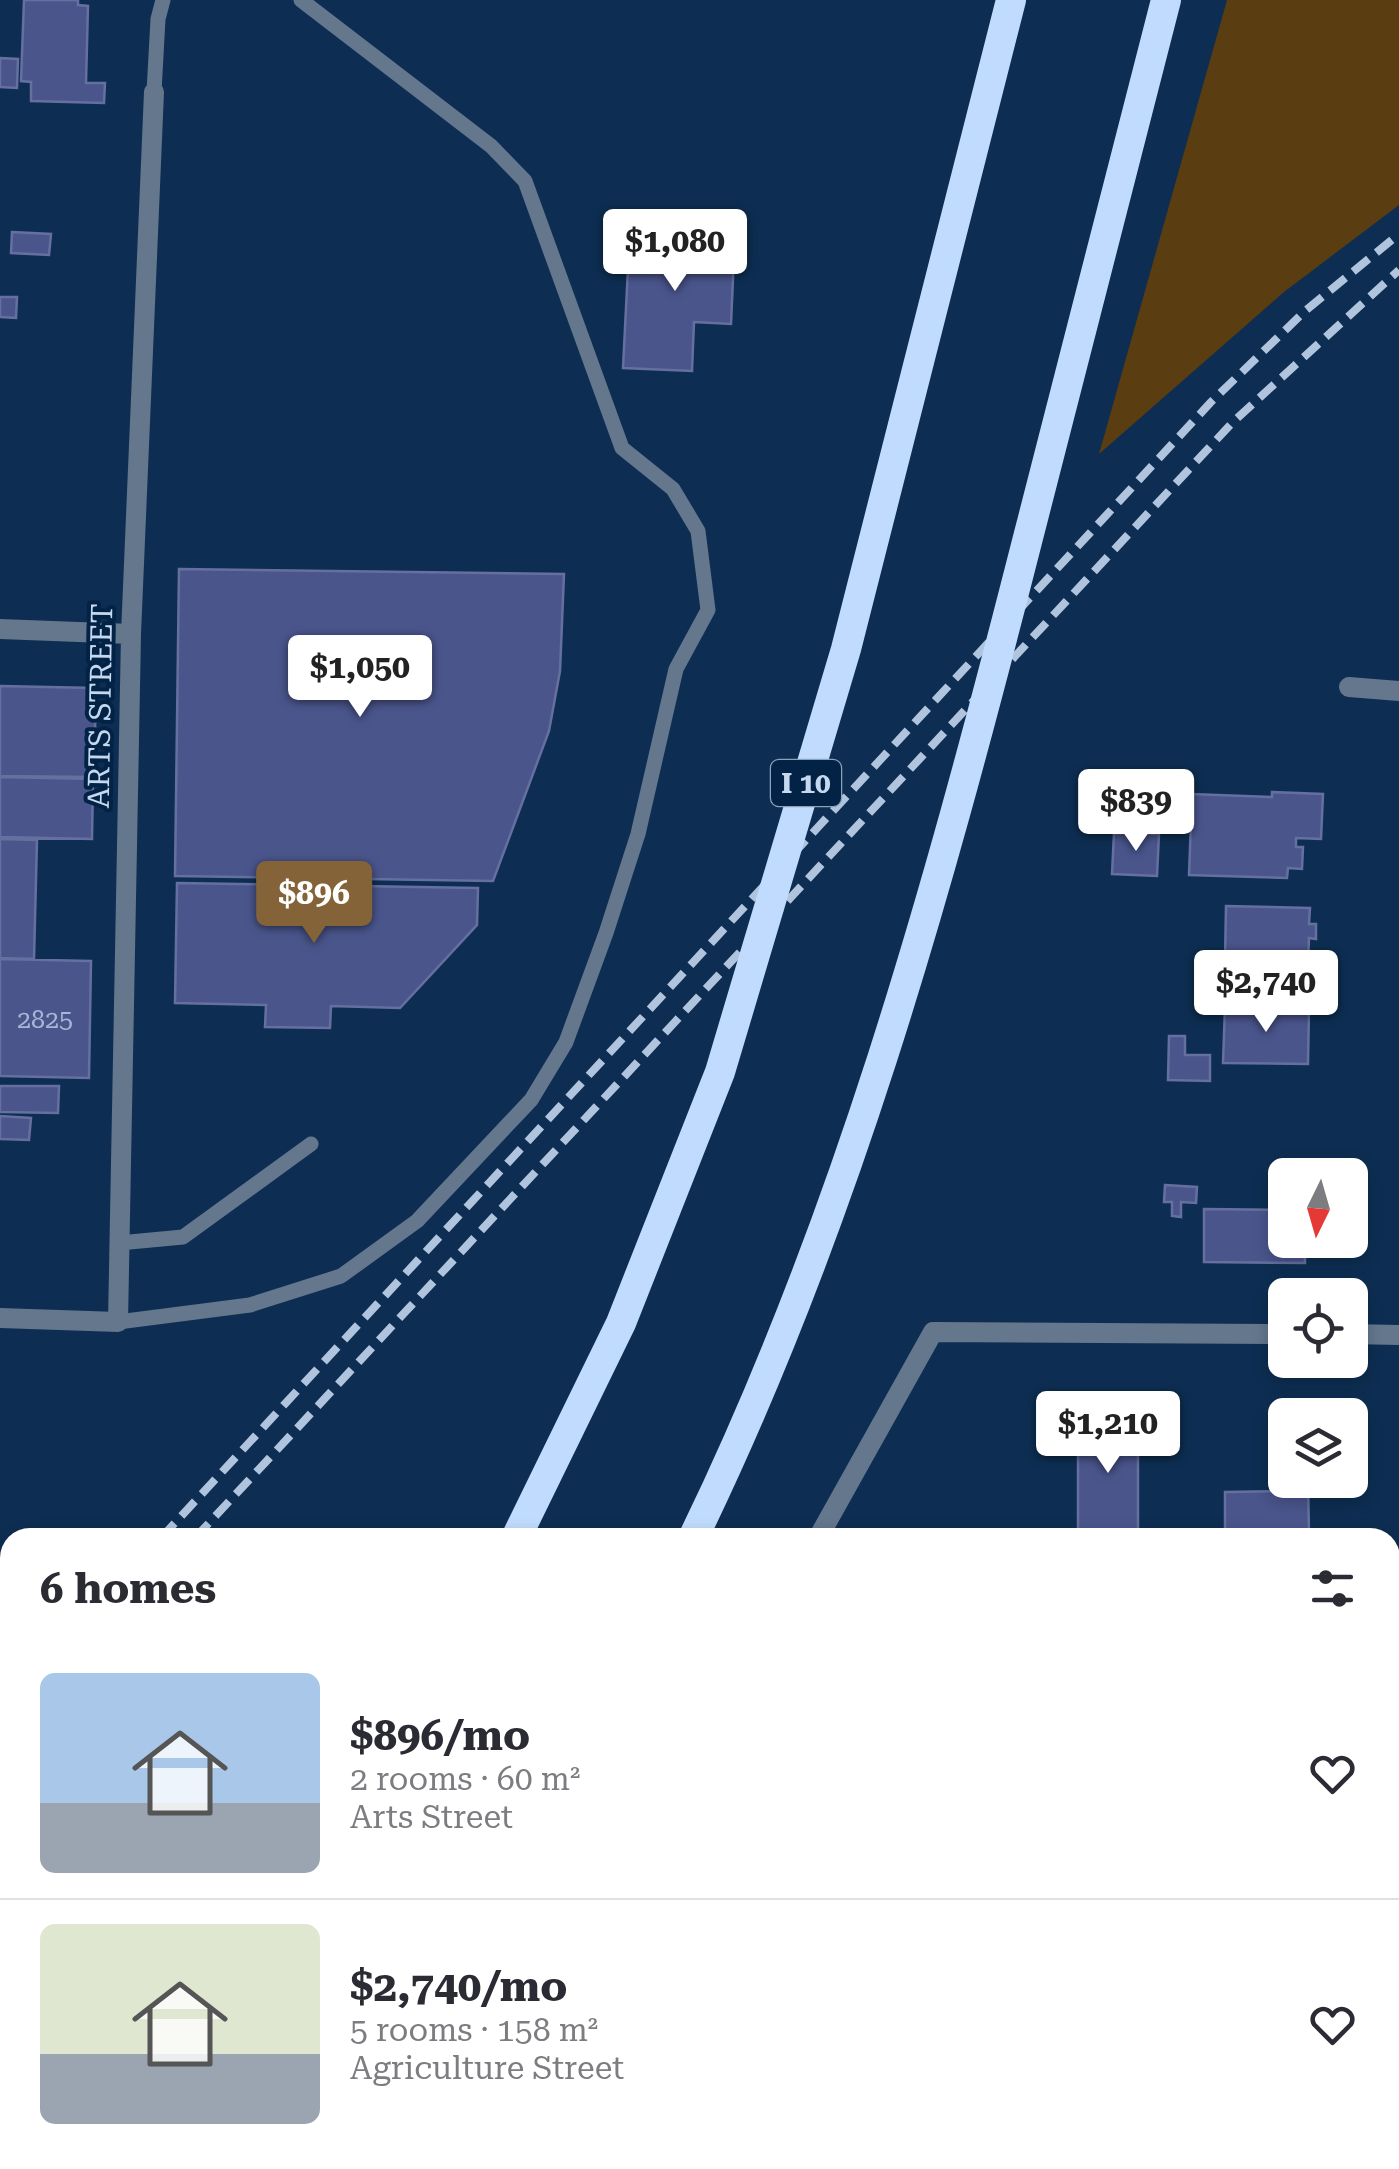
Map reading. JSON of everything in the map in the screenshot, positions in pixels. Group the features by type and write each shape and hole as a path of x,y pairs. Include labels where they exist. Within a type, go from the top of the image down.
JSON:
{"highway":[{"name":"I 10","path":"521,1528 622,1323 720,1072 846,649 1011,0"},
{"path":"697,1528 786,1322 870,1107 912,974 972,756 1166,0"}],"street":[{"name":"ARTS STREET","path":"118,1322 130,634 154,92"},
{"path":"0,630 130,634"},
{"path":"1349,686 1399,691"},
{"path":"0,1318 118,1322"},
{"path":"824,1528 933,1332 1268,1334"},
{"path":"1368,1334 1399,1334"}],"lane":[{"path":"154,92 158,18 163,0"},
{"path":"118,1322 250,1305 342,1276 417,1221 532,1100 566,1042 599,951 638,834 676,668 708,610 698,531 673,489 622,448 525,181 490,146 301,0"},
{"path":"119,1243 183,1238 312,1144"}],"shaded area":[{"path":"1227,0 1399,0 1399,205 1284,292 1099,454"}],"building":[{"path":"24,0 78,0 78,5 88,6 86,83 105,83 104,103 31,101 31,82 21,81"},
{"path":"0,58 18,59 17,88 0,87"},
{"path":"630,228 735,233 731,324 694,322 692,371 623,368"},
{"path":"12,232 51,234 49,255 11,253"},
{"path":"0,297 17,297 16,318 0,317"},
{"path":"179,569 564,574 560,671 549,731 493,881 175,876"},
{"path":"0,686 96,688 94,777 0,776"},
{"path":"0,777 93,779 92,839 0,837"},
{"path":"1272,792 1323,794 1321,839 1296,838 1296,847 1303,847 1302,869 1288,868 1287,878 1189,875 1192,794 1272,797"},
{"path":"1114,833 1159,834 1157,876 1112,874"},
{"path":"0,839 37,840 34,959 0,958"},
{"path":"177,883 478,888 477,925 400,1008 331,1006 330,1028 265,1027 266,1005 175,1003"},
{"path":"1226,906 1310,908 1309,924 1316,924 1316,939 1309,938 1308,964 1225,961"},
{"path":"0,959 91,961 89,1078 0,1076"},
{"path":"1225,1006 1309,1008 1308,1064 1223,1063"},
{"path":"1169,1036 1185,1036 1185,1055 1210,1055 1210,1081 1168,1080"},
{"path":"0,1086 59,1086 58,1113 0,1112"},
{"path":"0,1116 31,1118 29,1140 0,1139"},
{"path":"1165,1185 1197,1187 1196,1203 1181,1202 1181,1217 1172,1216 1172,1202 1164,1202"},
{"path":"1204,1209 1268,1210 1268,1258 1305,1258 1305,1263 1204,1262"},
{"path":"1138,1413 1138,1528 1078,1528 1078,1414"},
{"path":"1268,1491 1268,1498 1308,1498 1309,1528 1225,1528 1225,1492"}],"railway":[{"path":"170,1528 1211,402 1305,311 1399,234"},
{"path":"204,1528 1232,423 1399,270"}]}
